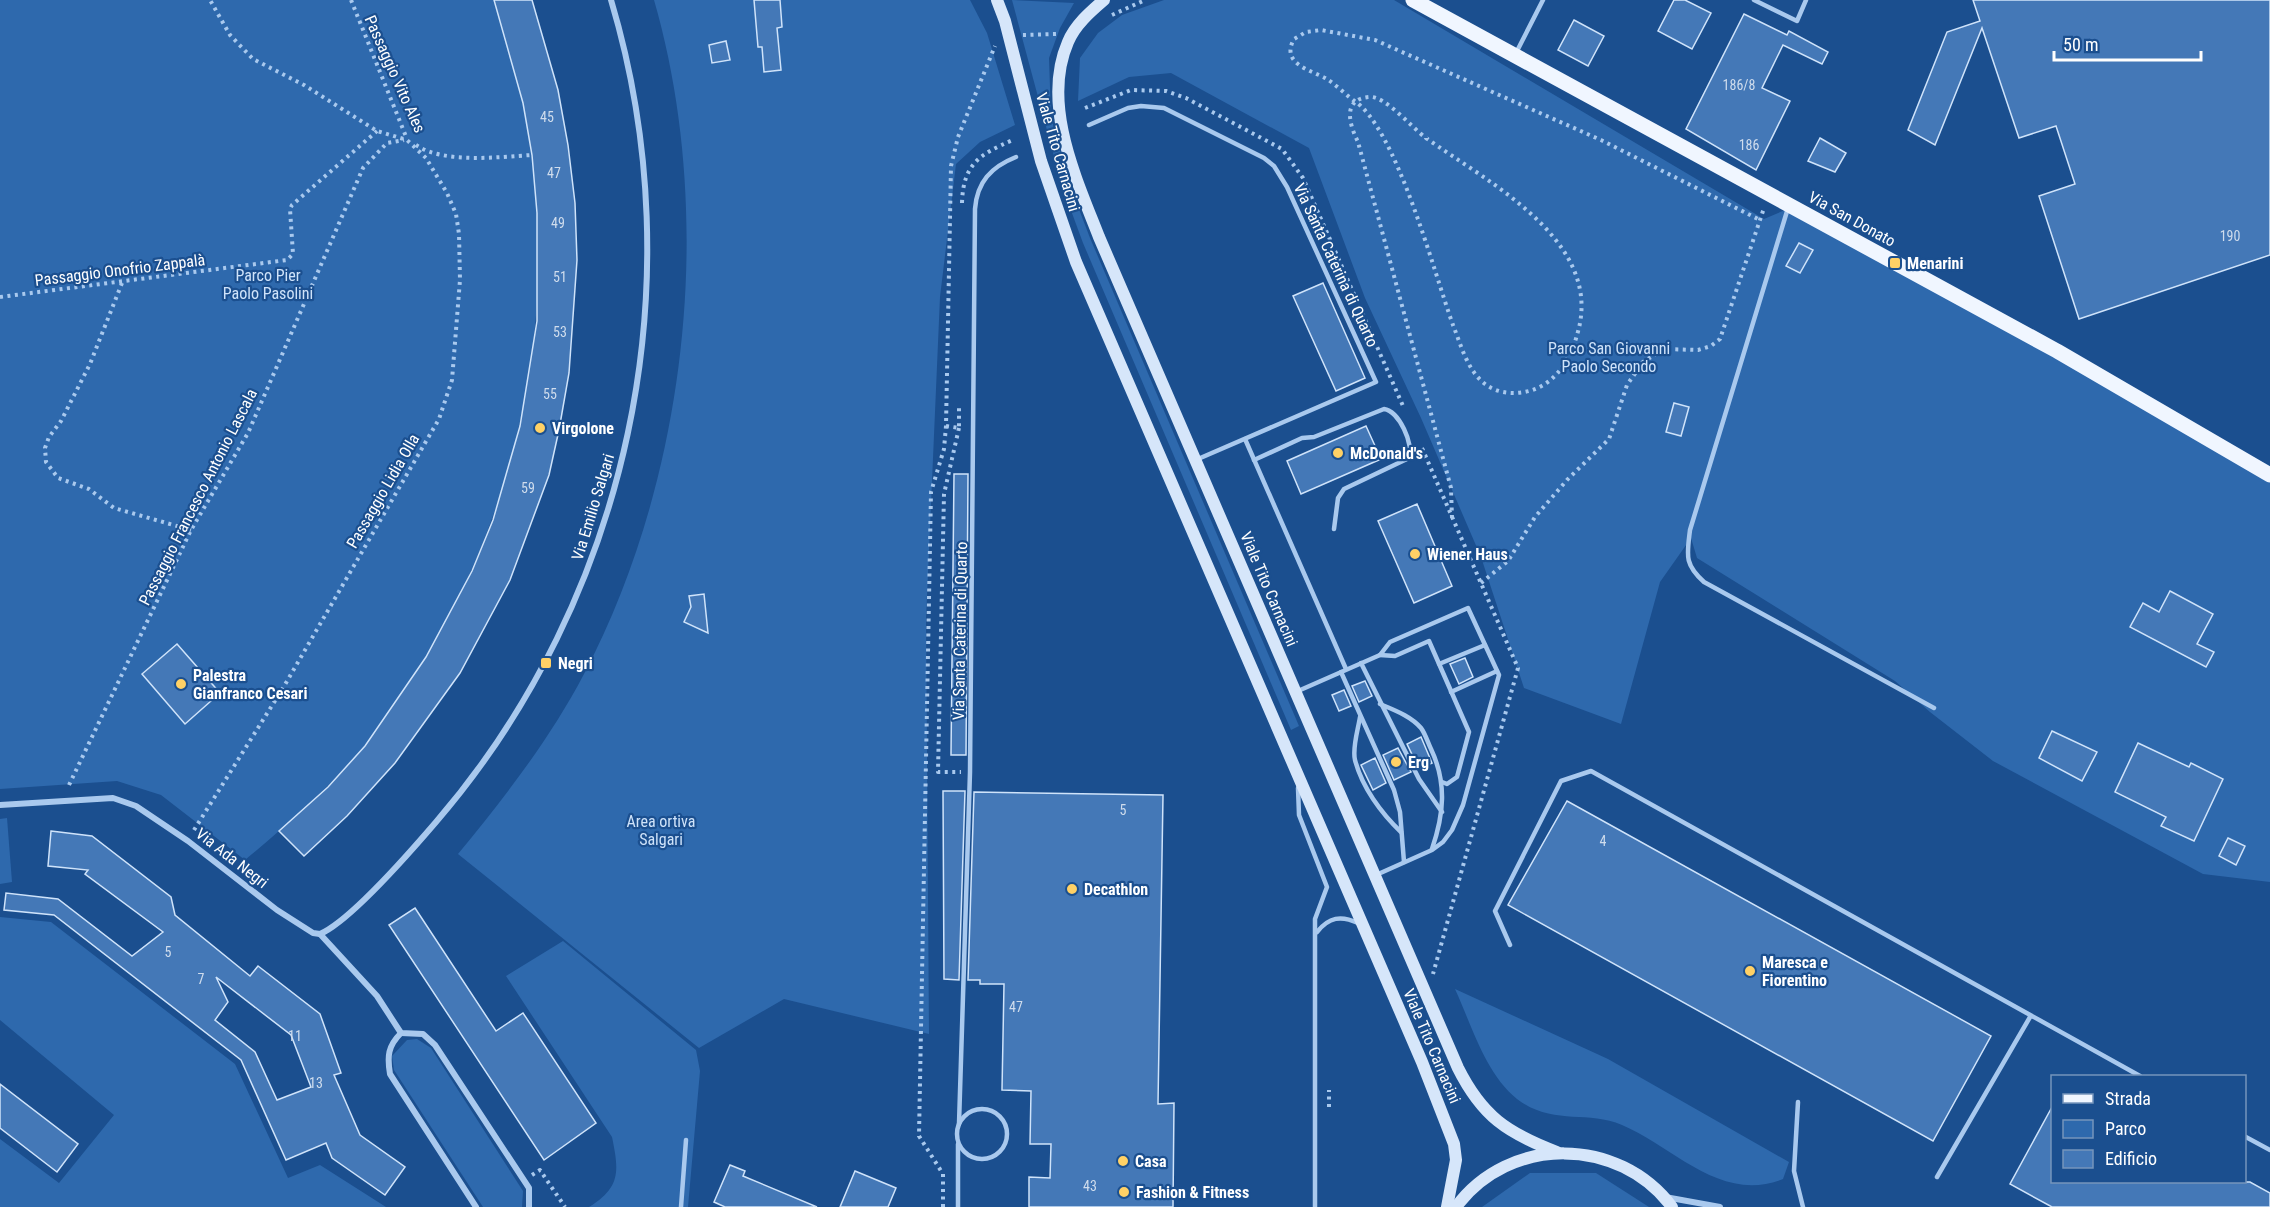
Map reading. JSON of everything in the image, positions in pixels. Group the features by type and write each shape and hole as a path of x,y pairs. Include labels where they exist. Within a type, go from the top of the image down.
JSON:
{"main road":[{"name":"Viale Tito Carnacini","path":"997,0 1056,211 1422,1062 1454,1144 1456,1160 1447,1207"},
{"name":"Viale Tito Carnacini","path":"1104,0 1085,17 1071,36 1059,67 1058,93 1063,132 1099,237 1458,1068 1483,1109 1512,1132 1557,1152"},
{"name":"Via San Donato","path":"1413,0 2057,351 2270,475"},
{"path":"1456,1207 1486,1176 1528,1156 1557,1152 1591,1156 1620,1164 1650,1182 1668,1202"}],"street":[{"name":"Via Emilio Salgari","path":"320,934 338,923 421,839 456,799 489,754 546,663 572,610 601,534 635,405 646,306 647,265 647,211 637,112 611,0"},
{"name":"Via Ada Negri","path":"0,806 113,798 136,806 188,841 277,910 313,933 320,934 377,996 401,1033"},
{"path":"476,1207 390,1074 387,1055 392,1042 401,1033 423,1034 435,1045 529,1188 529,1207"},
{"path":"1668,1202 1720,1207"}],"lane":[{"path":"1515,56 1543,0"},
{"path":"1754,0 1797,21 1806,0"},
{"name":"Via Santa Caterina di Quarto","path":"1089,125 1128,108 1141,106 1164,108 1264,158 1282,176 1376,382 1195,460"},
{"name":"Via Santa Caterina di Quarto","path":"959,1124 970,772 976,195 988,174 1016,157"},
{"path":"1789,205 1690,530 1687,555 1691,570 1704,582 1934,708"},
{"path":"1254,460 1302,438 1314,437 1384,409 1390,410 1410,446 1409,458 1344,489 1338,498 1334,529"},
{"path":"1245,439 1360,715 1394,789 1400,812 1404,862"},
{"path":"1295,692 1380,654 1390,642 1468,608 1499,675 1463,805 1452,830 1432,850 1375,876"},
{"path":"1380,654 1395,656 1429,641 1469,732 1457,777 1447,784 1442,782"},
{"path":"1439,664 1485,645"},
{"path":"1361,663 1419,779 1442,812"},
{"path":"1451,692 1497,671"},
{"path":"1380,704 1402,713 1421,728 1439,768 1442,782 1442,812 1432,850"},
{"path":"1360,715 1354,759 1373,798 1386,817 1402,833"},
{"path":"1510,945 1495,910 1561,781 1591,771 2136,1075"},
{"path":"1298,776 1299,815 1327,887 1315,919 1317,932 1315,1207"},
{"path":"1317,932 1332,919 1347,917 1363,925"},
{"path":"1936,1177 2030,1017"},
{"path":"1798,1102 1794,1171 1803,1207"},
{"path":"958,1142 969,1155 986,1159 1000,1152 1008,1130 1001,1116 987,1109 970,1111 959,1124 958,1142 958,1207"},
{"path":"2246,1137 2270,1150"},
{"path":"681,1207 686,1140"}],"path":[{"path":"210,0 230,35 253,59 304,85 377,131 407,140"},
{"name":"Passaggio Vito Ales","path":"351,0 407,140 428,153 482,158 532,154"},
{"path":"1452,518 1451,488 1358,142 1349,123 1348,115 1357,102 1369,97 1382,99 1407,124 1526,209 1566,254 1576,270 1582,292 1583,312 1571,351 1558,371 1546,383 1530,391 1516,393 1500,391 1486,384 1475,373 1466,358 1389,146 1371,115 1357,102 1326,79 1293,60 1290,53 1294,39 1305,32 1321,30 1375,40 1601,140 1760,220"},
{"path":"943,1207 943,1174 919,1136 931,492 944,449 946,426 951,166 958,137 998,38"},
{"name":"Passaggio Onofrio Zappalà","path":"0,297 122,283 291,258 293,254 290,209 292,204 377,131"},
{"name":"Passaggio Francesco Antonio Lascala","path":"69,785 191,530 248,433 363,168 387,143 407,140"},
{"name":"Passaggio Lidia Olla","path":"195,829 283,688 439,418 447,400 452,380 460,280 457,224 447,193 434,168 407,140"},
{"path":"1481,583 1508,561 1535,517 1567,480 1609,439 1627,385 1642,362 1664,349 1698,350 1711,346 1720,339 1770,195"},
{"path":"122,283 90,364 61,421 49,437 45,448 46,462 58,478 89,489 114,508 191,530"},
{"path":"959,428 944,494 938,772 970,772"},
{"path":"1427,996 1518,668"},
{"path":"524,1180 540,1170 565,1207"}],"green space":[{"name":"Parco Pier Paolo Pasolini","path":"0,0 494,0 511,57 532,154 538,222 538,290 532,357 520,424 502,489 479,553 450,614 416,673 384,721 336,778 245,860 161,795 117,781 0,789"},
{"name":"Area ortiva Salgari","path":"654,0 970,0 987,33 1015,125 980,142 956,164 940,297 926,619 929,1034 784,999 699,1048 458,854 526,767 584,674 619,597 648,515 668,430 681,343 687,256 684,168 673,83"},
{"path":"1012,0 1074,3 1060,28 1049,58 1051,117 1069,183 1090,238 1299,726 1291,730 1083,243 1062,186"},
{"name":"Parco San Giovanni Paolo Secondo","path":"1164,0 1394,0 1764,219 1785,210 2270,466 2270,882 2203,874 1993,761 1930,712 1895,681 1697,558 1691,538 1660,582 1621,724 1524,688 1481,557 1421,418 1365,298 1309,148 1171,73 1129,77 1078,101 1080,58 1098,33 1122,15"},
{"path":"7,818 12,882 0,884 0,819"},
{"path":"0,917 51,922 235,1064 288,1178 320,1165 386,1207 0,1207 0,1139 59,1183 114,1115 0,1020"},
{"path":"563,941 696,1050 700,1071 688,1207 589,1207 607,1192 615,1177 616,1159 612,1137 506,976"},
{"path":"1455,989 1608,1059 1789,1162 1783,1179 1760,1185 1739,1184 1719,1179 1699,1170 1622,1125 1595,1118 1556,1115 1530,1107 1517,1099 1496,1076 1480,1048"},
{"path":"417,1039 431,1048 523,1191 522,1207 483,1207 394,1070 392,1056 407,1040"},
{"path":"1530,1173 1596,1173 1649,1207 1482,1207"}],"building":[{"name":"Virgolone","path":"494,0 532,0 558,90 568,145 575,203 577,260 569,373 559,430 549,475 510,580 460,673 395,763 347,816 304,856 279,831 328,787 365,746 426,657 472,571 493,520 520,426 537,321 537,213 532,155 523,103"},
{"path":"754,0 780,0 782,27 777,28 781,70 764,72 762,47 758,47"},
{"path":"1674,0 1685,0 1711,13 1692,49 1658,31"},
{"path":"1973,0 2270,0 2270,255 2079,319 2039,196 2075,184 2056,126 2019,138 1982,28 1935,145 1908,130 1947,32 1980,21"},
{"path":"1744,14 1787,35 1789,31 1828,52 1822,64 1783,45 1762,88 1790,101 1756,170 1686,129"},
{"path":"1574,20 1604,36 1588,66 1558,50"},
{"path":"726,41 730,60 712,63 709,45"},
{"path":"1820,138 1846,153 1835,172 1808,161"},
{"path":"1799,243 1813,250 1800,273 1786,266"},
{"path":"1323,283 1365,378 1336,391 1293,296"},
{"path":"1674,403 1689,407 1681,436 1666,432"},
{"name":"McDonald's","path":"1366,426 1381,459 1301,494 1287,461"},
{"path":"954,474 968,474 966,755 951,755"},
{"name":"Wiener Haus","path":"1417,504 1452,586 1414,603 1378,521"},
{"path":"2170,591 2213,614 2197,644 2214,652 2206,667 2130,627 2143,603 2159,612"},
{"path":"704,594 708,633 684,622 691,607 689,596"},
{"name":"Palestra Gianfranco Cesari","path":"177,644 220,693 185,724 142,674"},
{"path":"1465,658 1473,677 1459,684 1450,664"},
{"path":"1365,681 1372,696 1359,702 1352,686"},
{"path":"1344,690 1351,706 1339,711 1332,695"},
{"path":"2052,731 2097,752 2082,781 2039,758"},
{"path":"1421,737 1432,763 1419,769 1407,744"},
{"path":"2138,743 2189,767 2191,763 2223,779 2194,841 2161,826 2166,817 2115,792"},
{"path":"1398,748 1411,772 1394,780 1383,755"},
{"path":"1375,758 1386,783 1373,790 1361,765"},
{"path":"943,791 965,791 959,980 944,979"},
{"name":"Decathlon","path":"974,792 1163,795 1158,1104 1174,1103 1173,1207 1029,1207 1029,1177 1050,1178 1051,1144 1030,1144 1031,1091 1002,1090 1004,984 980,984 980,980 968,980"},
{"name":"Maresca e Fiorentino","path":"1567,801 1991,1036 1933,1141 1508,905"},
{"path":"51,831 92,836 171,897 175,915 250,976 258,966 320,1014 341,1073 334,1075 360,1135 405,1167 385,1195 332,1158 326,1143 286,1160 241,1060 54,915 4,910 6,893 58,899 132,956 163,932 85,874 88,870 48,866","holes":["216,977 291,1035 311,1087 277,1100 255,1052 215,1020 228,1002"]},
{"path":"2228,838 2245,846 2236,865 2219,856"},
{"path":"415,908 496,1031 523,1013 596,1123 544,1160 389,925"},
{"path":"0,1084 78,1144 57,1172 0,1128"},
{"path":"2051,1109 2051,1183 2250,1182 2270,1193 2270,1207 2052,1207 2010,1184"},
{"path":"730,1165 745,1171 743,1176 817,1207 725,1207 714,1202"},
{"path":"855,1171 896,1188 888,1207 840,1207"}],"place":[{"name":"Menarini","path":"1895,263"},
{"name":"Virgolone","path":"540,428"},
{"name":"McDonald's","path":"1338,453"},
{"name":"Wiener Haus","path":"1415,554"},
{"name":"Negri","path":"546,663"},
{"name":"Palestra Gianfranco Cesari","path":"181,684"},
{"name":"Erg","path":"1396,762"},
{"name":"Decathlon","path":"1072,889"},
{"name":"Maresca e Fiorentino","path":"1750,971"},
{"name":"Casa","path":"1123,1161"},
{"name":"Fashion & Fitness","path":"1124,1192"}]}
